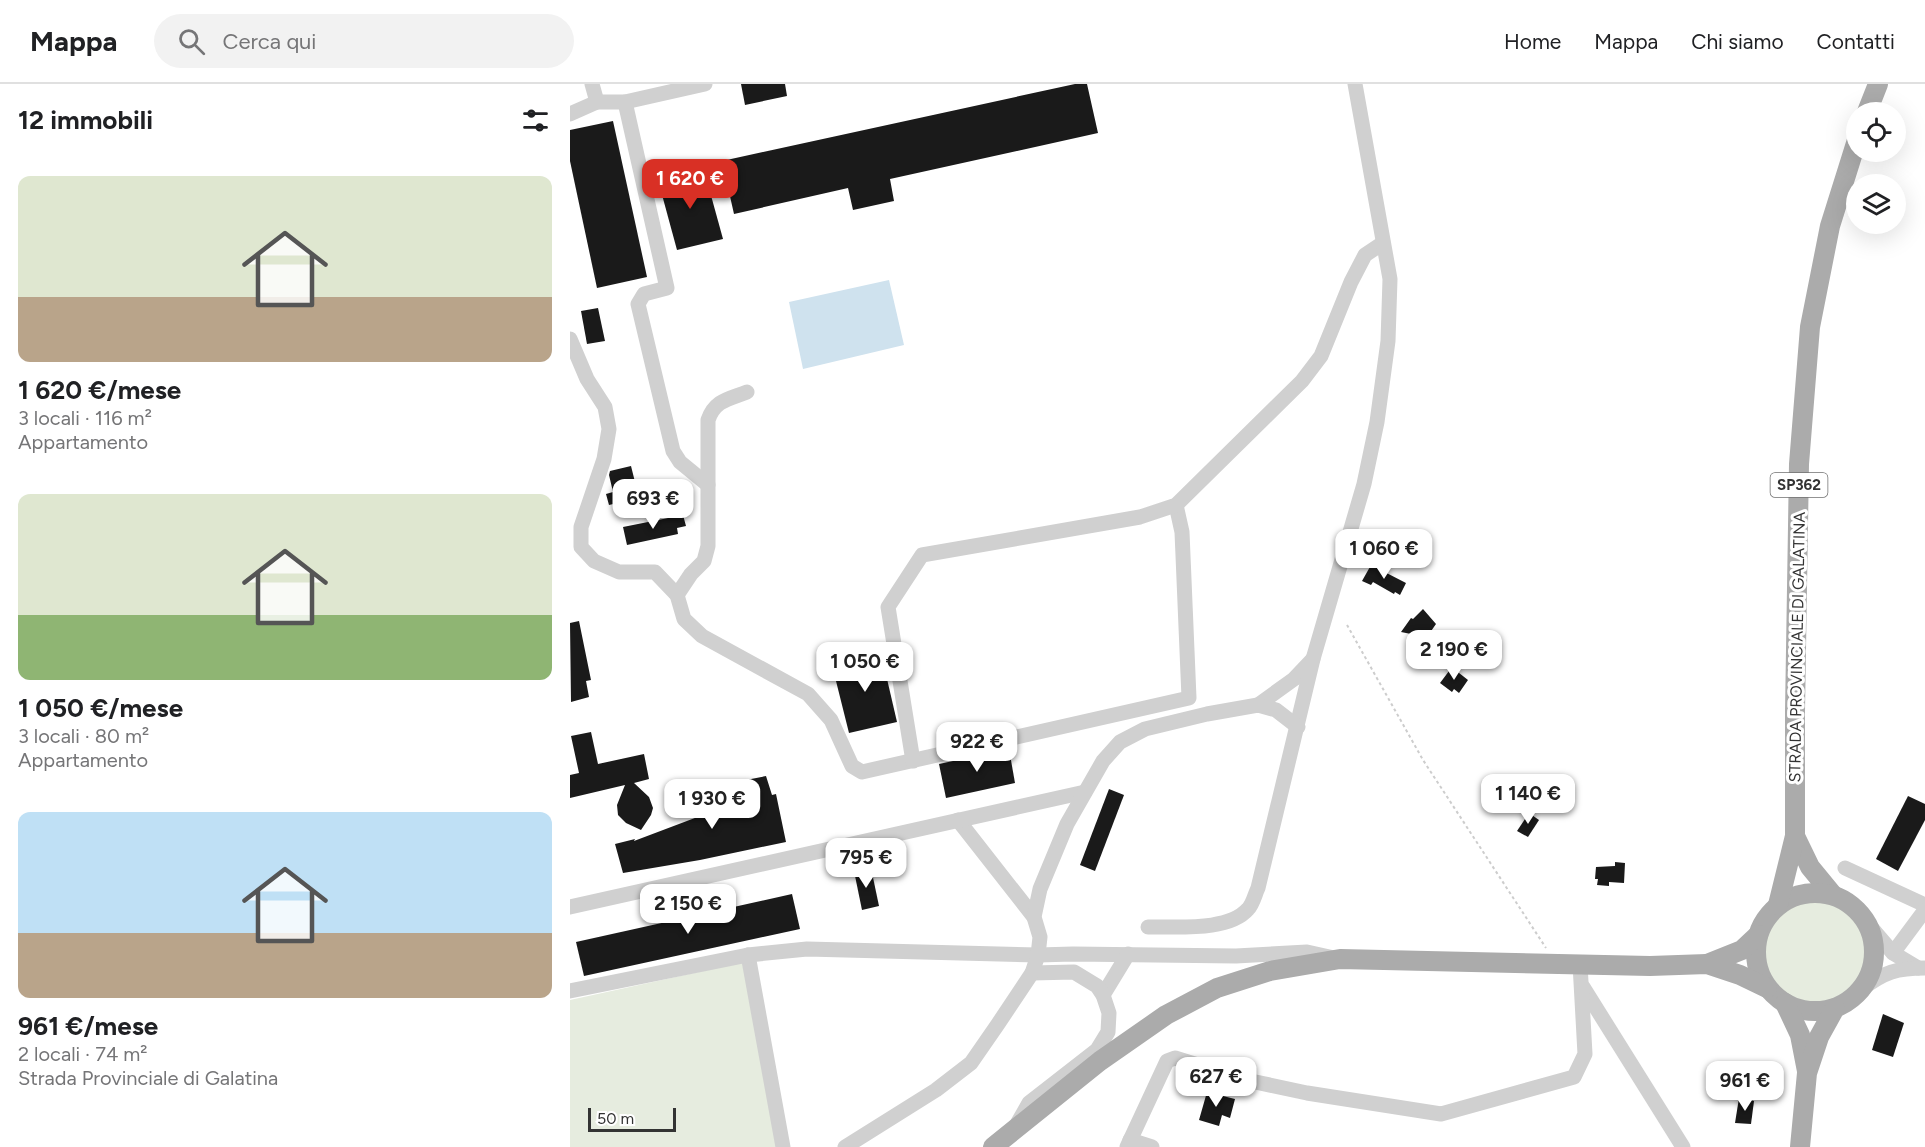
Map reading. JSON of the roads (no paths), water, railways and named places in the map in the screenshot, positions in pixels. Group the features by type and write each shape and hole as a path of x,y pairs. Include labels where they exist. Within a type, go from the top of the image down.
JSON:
{"main road":[{"path":"1871,102 1878,84"},
{"name":"STRADA PROVINCIALE DI GALATINA","path":"1778,905 1795,836 1799,464 1810,327 1830,226 1850,162"},
{"name":"STRADA PROVINCIALE DI GALATINA","path":"1795,836 1810,867 1833,895"},
{"name":"STRADA PROVINCIALE DI GALATINA","path":"1862,989 1850,1000 1835,1008 1818,1011 1801,1010 1785,1003 1767,988 1759,972 1755,954 1758,935 1765,918 1778,905 1795,896 1814,892 1833,895 1848,902 1860,912 1869,925"},
{"path":"1862,989 1875,958 1874,941 1869,925"},
{"path":"993,1147 1119,1048 1166,1015 1217,988 1270,971 1340,959 1556,963 1581,974 1650,966 1707,964 1742,950 1758,935"},
{"path":"1707,964 1740,975 1767,988"},
{"name":"STRADA PROVINCIALE DI GALATINA","path":"1785,1003 1800,1035 1807,1073"},
{"name":"STRADA PROVINCIALE DI GALATINA","path":"1800,1147 1807,1073 1819,1037 1835,1008"}],"street":[{"path":"592,84 597,102"},
{"path":"570,114 597,102 625,102 705,84"},
{"path":"1148,927 1204,925 1231,921 1249,909 1258,888 1313,659 1364,483 1377,422 1388,341 1390,279 1355,84"},
{"path":"625,102 667,288 644,294 638,304 674,452 680,462 708,485"},
{"path":"913,761 888,607 922,555 1140,517 1176,505 1302,381 1321,356 1351,282 1365,255 1383,243"},
{"path":"570,339 587,380 605,407 609,429 604,459 581,526 581,546 594,561 619,572 655,572 677,595 684,620 702,636 808,694 831,720 852,766 862,772 1189,698 1182,532 1176,505"},
{"path":"677,595 691,574 704,561 708,546 708,420 712,409 720,402 747,392"},
{"path":"1258,705 1294,679 1313,659"},
{"path":"1034,917 1040,889 1067,824 1103,761 1120,742 1145,729 1258,705 1276,710 1298,727"},
{"path":"570,908 1085,792"},
{"path":"845,1147 936,1090 971,1063 1032,973 1038,955 1040,937 1034,917 958,820"},
{"path":"1845,868 1925,908 1893,953"},
{"path":"1869,925 1893,953 1921,968"},
{"path":"570,991 748,955 807,950 1236,956 1307,952 1340,959"},
{"path":"1103,995 1128,954"},
{"path":"748,955 783,1147"},
{"path":"1862,989 1880,975 1921,968"},
{"path":"1014,1130 1029,1103 1097,1050 1108,1032 1109,1014 1103,995 1097,986 1074,972 1032,973"},
{"path":"1152,1147 1128,1144 1167,1061 1175,1058 1246,1080 1307,1093 1441,1114 1574,1077 1585,1054 1581,974"},
{"path":"1581,974 1683,1147"}],"water":[{"path":"889,280 904,345 803,369 789,302"}]}
